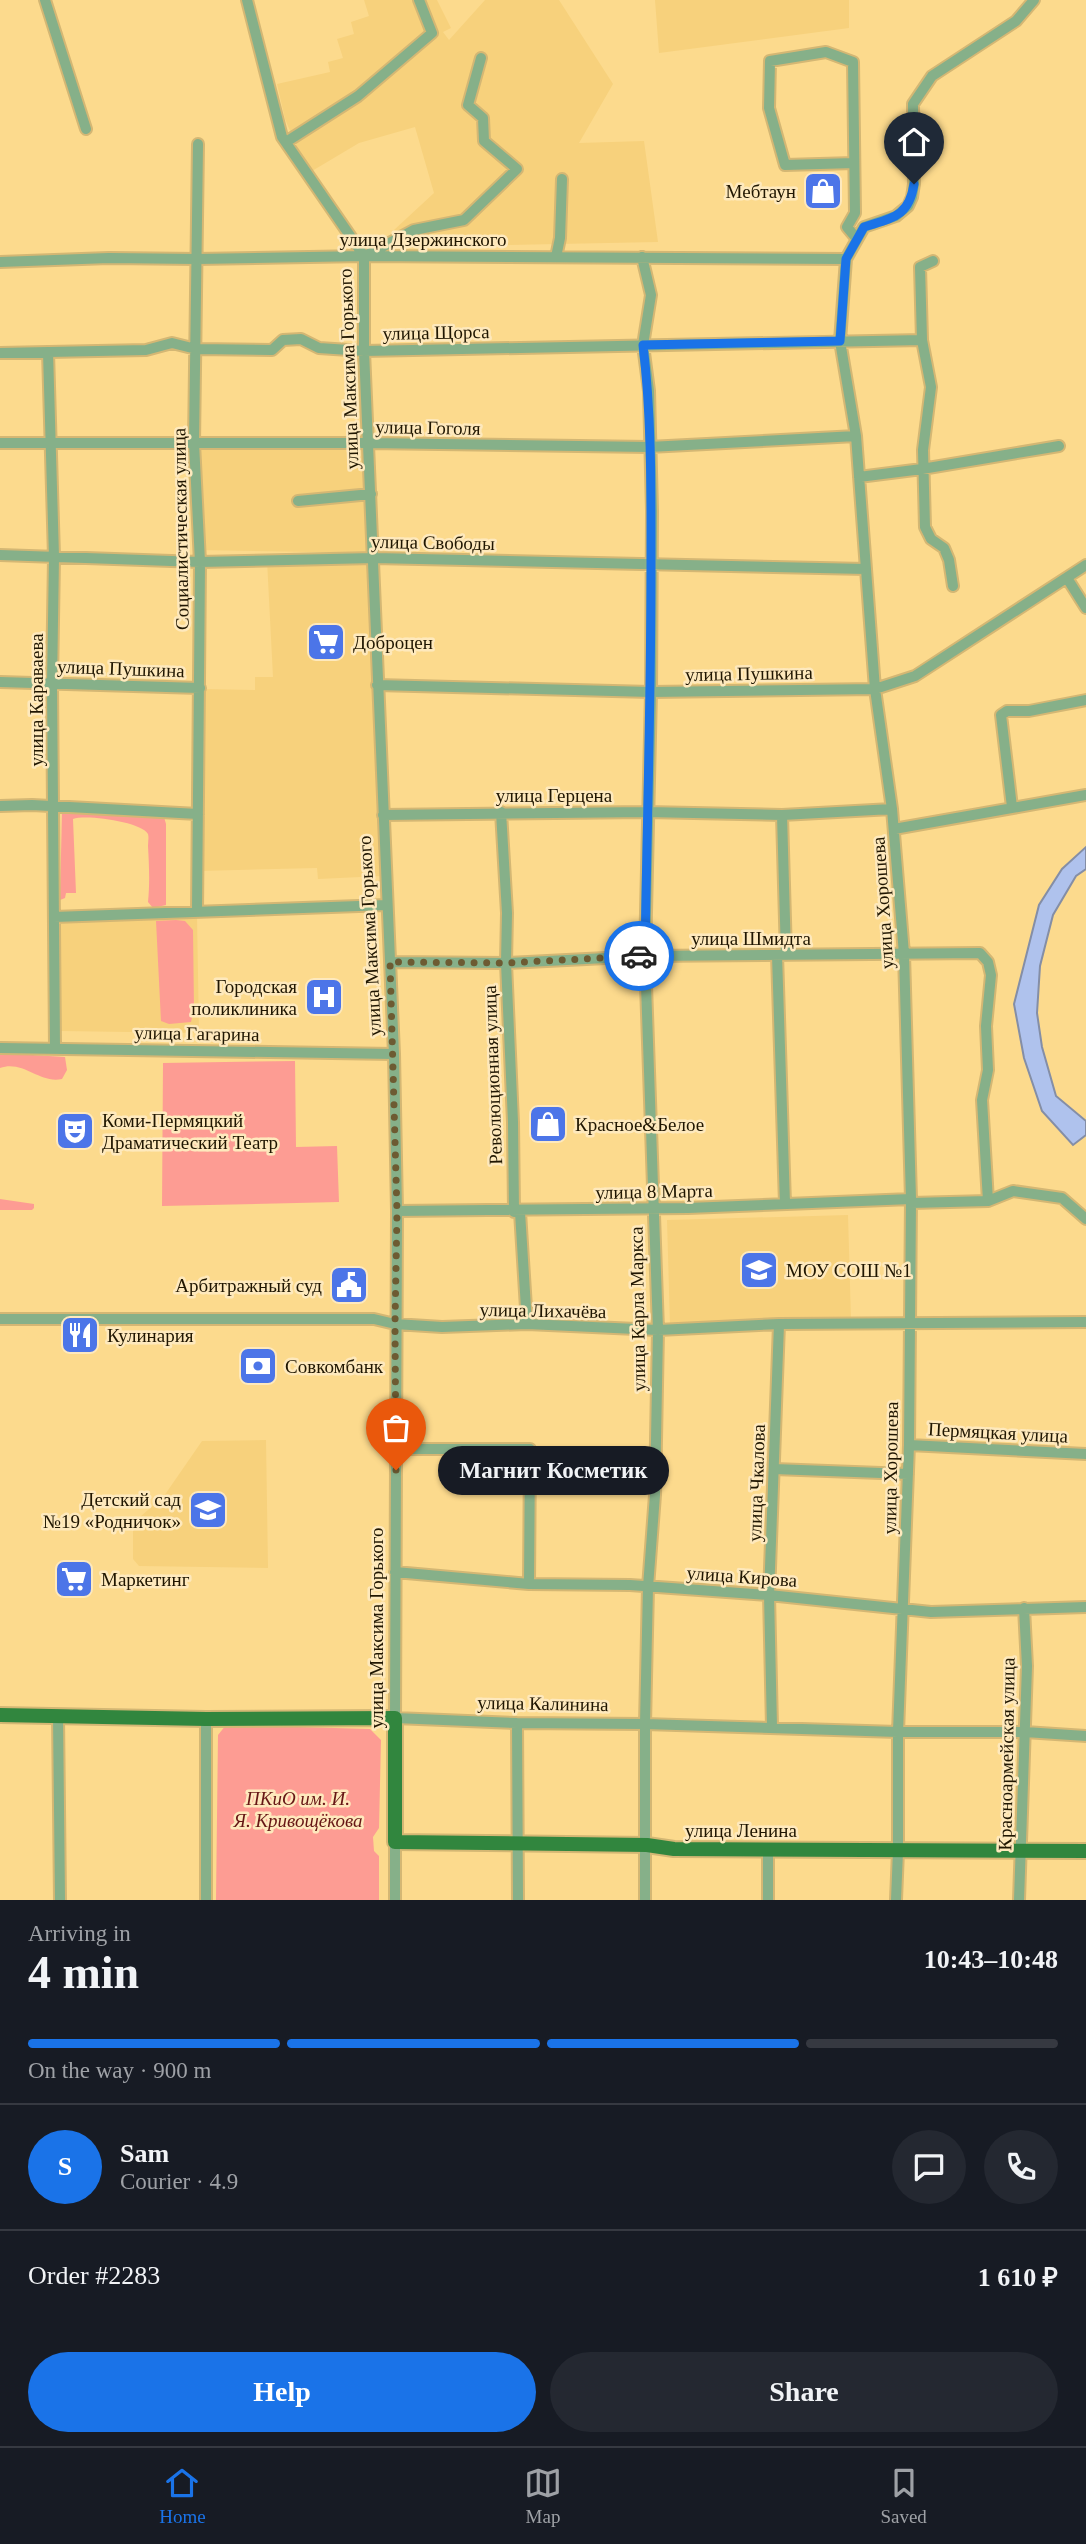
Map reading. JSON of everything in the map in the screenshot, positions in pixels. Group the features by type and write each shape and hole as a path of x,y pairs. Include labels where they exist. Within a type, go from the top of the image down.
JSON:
{"main road":[{"name":"улица Калинина","path":"0,1715 206,1719 395,1718"},
{"name":"улица Максима Горького","path":"395,1718 396,1842"},
{"name":"улица Ленина","path":"396,1842 647,1845 674,1849 1086,1851"}],"street":[{"path":"46,0 86,129"},
{"name":"улица Максима Горького","path":"247,0 286,142 365,256 364,351 394,1054 397,1212 395,1718"},
{"path":"286,142 358,96 432,33 419,0"},
{"name":"улица Хорошева","path":"896,1900 898,1732 909,1445 911,1201 904,954 892,809 875,689 856,436 840,341 846,259 864,227 903,212 912,197 913,104 932,76 1016,21 1034,0"},
{"path":"854,163 785,165 769,107 770,61 825,52 853,62 855,213 847,227 857,239"},
{"path":"365,256 414,230 464,220 517,169 484,141 483,118 468,105 481,58"},
{"name":"Социалистическая улица","path":"197,912 200,562 194,443 198,144"},
{"path":"556,257 560,239 562,179"},
{"name":"улица Дзержинского","path":"0,262 109,258 365,256 846,259"},
{"name":"улица Карла Маркса","path":"642,257 651,295 643,345 649,391 651,565 645,956 658,1330 655,1495 648,1587 645,1900"},
{"path":"933,261 920,267 922,340 931,387 922,469 925,527 931,540 944,548 953,586"},
{"name":"улица Щорса","path":"0,353 146,350 172,343 196,349 272,350 283,340 301,339 318,348 364,351 922,340"},
{"name":"улица Караваева","path":"48,352 54,557 52,684 55,1048"},
{"name":"улица Гоголя","path":"0,443 369,443 649,447 856,436"},
{"path":"859,477 1059,446"},
{"path":"298,500 371,494"},
{"name":"улица Свободы","path":"0,555 200,562 374,558 866,569"},
{"name":"улица Пушкина","path":"377,685 651,692 875,689 915,676 1086,565"},
{"path":"1067,578 1086,608"},
{"name":"улица Пушкина","path":"0,682 200,688"},
{"path":"1012,807 1001,715 1007,711 1029,711 1086,699"},
{"path":"894,829 1086,795"},
{"path":"0,806 198,814"},
{"name":"улица Герцена","path":"383,815 501,812 782,815 892,809"},
{"name":"Революционная улица","path":"501,812 517,1212 527,1324"},
{"path":"782,815 785,1205"},
{"path":"54,917 387,905"},
{"path":"904,954 980,953 988,962 991,975 986,1026 988,1070 982,1100 988,1201"},
{"name":"улица Шмидта","path":"390,962 506,963 645,956 904,954"},
{"name":"улица Гагарина","path":"0,1048 394,1054"},
{"name":"улица 8 Марта","path":"397,1212 517,1212 988,1201 1013,1191 1062,1198 1086,1219"},
{"name":"улица Лихачёва","path":"0,1319 374,1319 395,1324 442,1327 527,1324 658,1330 779,1324 1086,1322"},
{"name":"улица Чкалова","path":"772,1727 769,1595 779,1324"},
{"name":"Пермяцкая улица","path":"909,1445 1086,1454"},
{"path":"396,1448 530,1449 529,1584"},
{"path":"774,1469 908,1474"},
{"name":"улица Кирова","path":"396,1572 529,1584 648,1587 769,1595 931,1612 1086,1607"},
{"name":"Красноармейская улица","path":"1019,1900 1027,1666 1024,1608"},
{"path":"58,1715 60,1900"},
{"name":"улица Калинина","path":"395,1718 898,1732 1025,1732 1086,1736"},
{"path":"206,1719 206,1900"},
{"path":"517,1723 518,1900"},
{"name":"улица Максима Горького","path":"396,1842 396,1900"},
{"path":"768,1849 768,1900"}],"shaded area":[{"path":"364,0 437,0 451,28 443,32 449,40 485,0 559,0 613,84 579,143 644,141 658,242 402,247 394,230 434,193 415,127 359,143 312,171 297,147 285,119 277,84 330,72 328,62 343,58 337,39 354,34 351,22 369,16"},
{"path":"655,0 849,0 849,28 659,53"},
{"path":"366,439 369,553 197,550 196,445"},
{"path":"370,559 382,876 318,879 317,868 199,871 200,689 255,690 255,677 273,677 267,560"},
{"path":"197,915 199,1033 60,1031 60,918"},
{"name":"МОУ СОШ №1","path":"848,1215 851,1320 670,1325 667,1220"},
{"name":"Детский сад №19 «Родничок»","path":"266,1440 268,1568 139,1566 133,1559 133,1523 164,1496 202,1441"}],"green space":[{"path":"62,809 158,813 164,817 166,905 153,908 148,902 148,834 125,823 89,818 73,819 76,893 66,893 65,898 60,900"},
{"path":"156,921 185,921 193,930 194,1009 191,1022 169,1024 161,1021"},
{"path":"0,1053 65,1057 67,1070 62,1079 54,1080 17,1067 0,1068"},
{"path":"295,1061 296,1147 337,1146 339,1202 162,1206 163,1063"},
{"path":"0,1199 34,1204 34,1208 0,1210"},
{"name":"ПКиО им. И. Я. Кривощёкова","path":"226,1725 370,1729 381,1740 379,1828 373,1837 374,1851 379,1856 379,1900 216,1900 218,1735"}],"water":[{"path":"1086,847 1086,869 1076,876 1053,915 1040,966 1037,1013 1042,1047 1056,1096 1086,1121 1086,1135 1073,1145 1042,1111 1024,1058 1014,1004 1039,905 1062,869"}],"way so far":[{"path":"396,1470 397,1212 390,962 506,963 639,956"}],"place":[{"name":"Мебтаун","path":"823,191"},
{"name":"Доброцен","path":"326,642"},
{"name":"Городская поликлиника","path":"324,997"},
{"name":"Красное&Белое","path":"548,1124"},
{"name":"Коми-Пермяцкий Драматический Театр","path":"75,1131"},
{"name":"МОУ СОШ №1","path":"759,1270"},
{"name":"Арбитражный суд","path":"349,1285"},
{"name":"Кулинария","path":"80,1335"},
{"name":"Совкомбанк","path":"258,1366"},
{"name":"Магнит Косметик","path":"396,1470"},
{"name":"Детский сад №19 «Родничок»","path":"208,1510"},
{"name":"Маркетинг","path":"74,1579"}],"route":[{"path":"639,956 645,956 651,692 652,511 649,391 643,345 840,341 846,259 864,227 903,212 912,197 914,184"}]}
